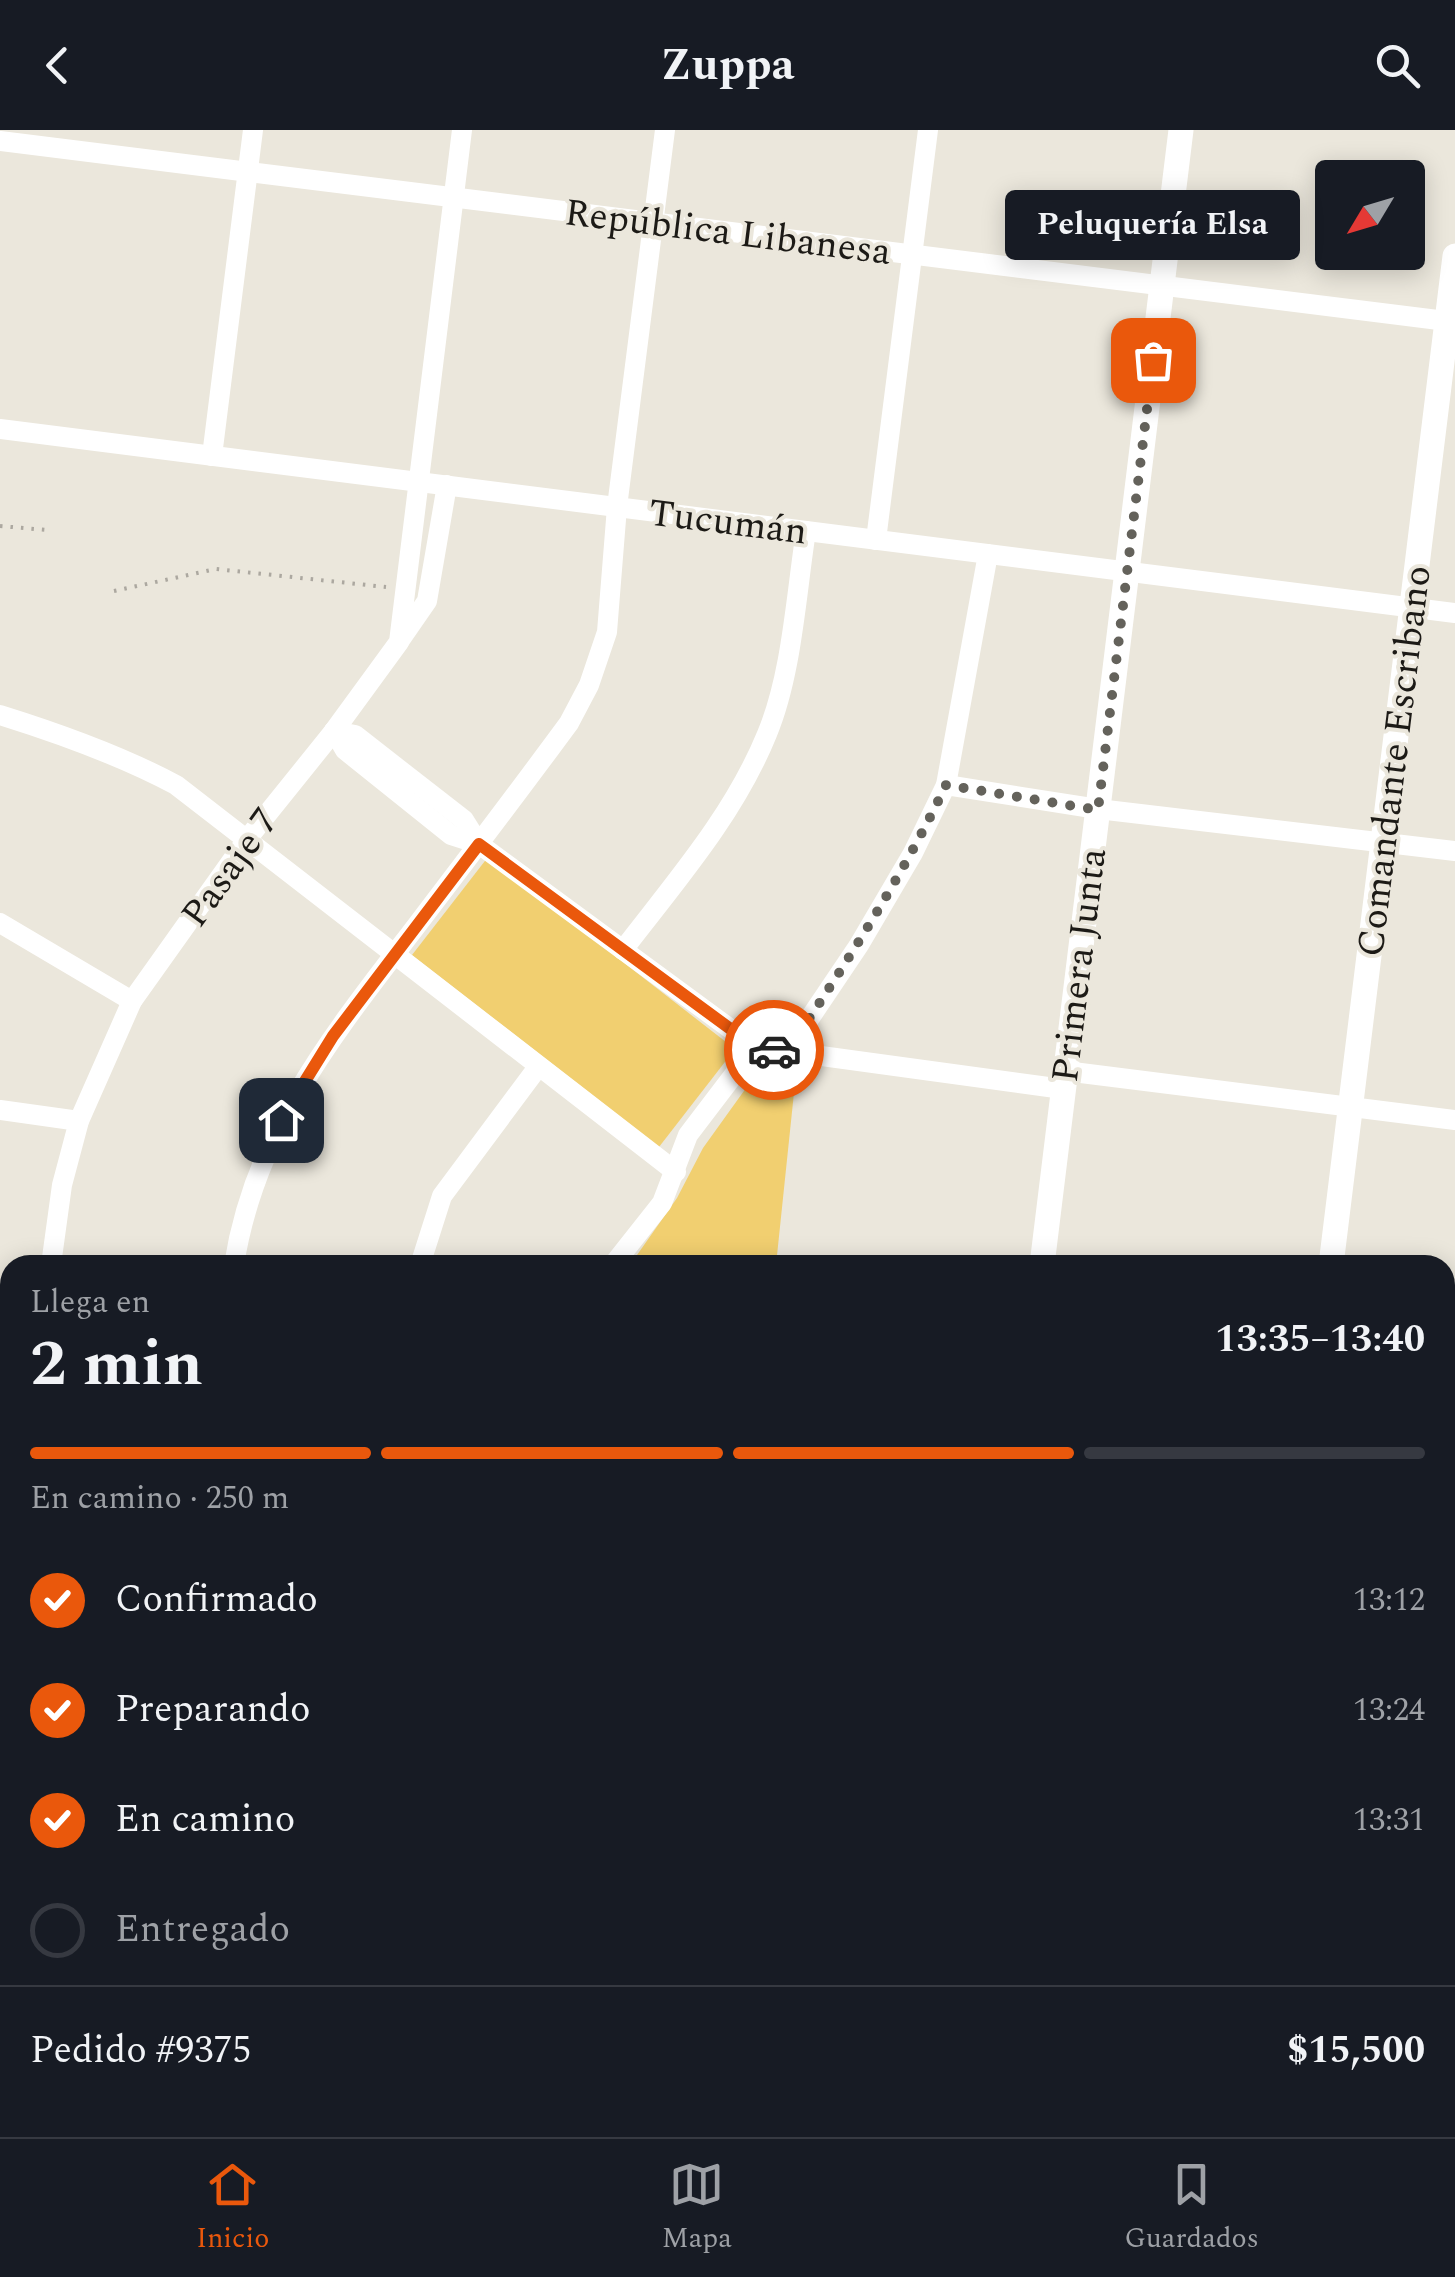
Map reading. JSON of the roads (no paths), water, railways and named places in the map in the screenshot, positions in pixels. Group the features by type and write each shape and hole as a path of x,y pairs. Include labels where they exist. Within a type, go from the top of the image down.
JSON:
{"main road":[{"name":"Primera Junta","path":"1043,1255 1181,130"},
{"name":"Comandante Escribano","path":"1332,1255 1451,322 1455,256"}],"street":[{"path":"212,456 253,130"},
{"path":"399,642 462,130"},
{"path":"236,1255 247,1200 281,1120 333,1036 569,723 589,685 606,632 616,507 665,130"},
{"path":"876,540 928,130"},
{"name":"República Libanesa","path":"0,141 1451,322"},
{"name":"Tucumán","path":"0,429 1455,612"},
{"name":"Pasaje 7","path":"52,1255 62,1185 79,1121 132,1001 248,838 334,731 428,601 447,486"},
{"path":"623,950 726,814 767,734 780,694 806,531"},
{"path":"787,1052 859,945 913,853 946,785 988,554"},
{"path":"0,716 70,737 137,764 176,785 676,1172"},
{"path":"334,731 344,750 451,835 479,844 755,1047 1455,1120"},
{"path":"946,785 1098,810 1455,851"},
{"path":"0,923 132,1001"},
{"path":"621,1255 662,1203 688,1135 755,1047"},
{"path":"423,1255 442,1196 538,1067"},
{"path":"0,1110 79,1121"}],"place":[{"name":"Peluquería Elsa","path":"1153,360"}]}
